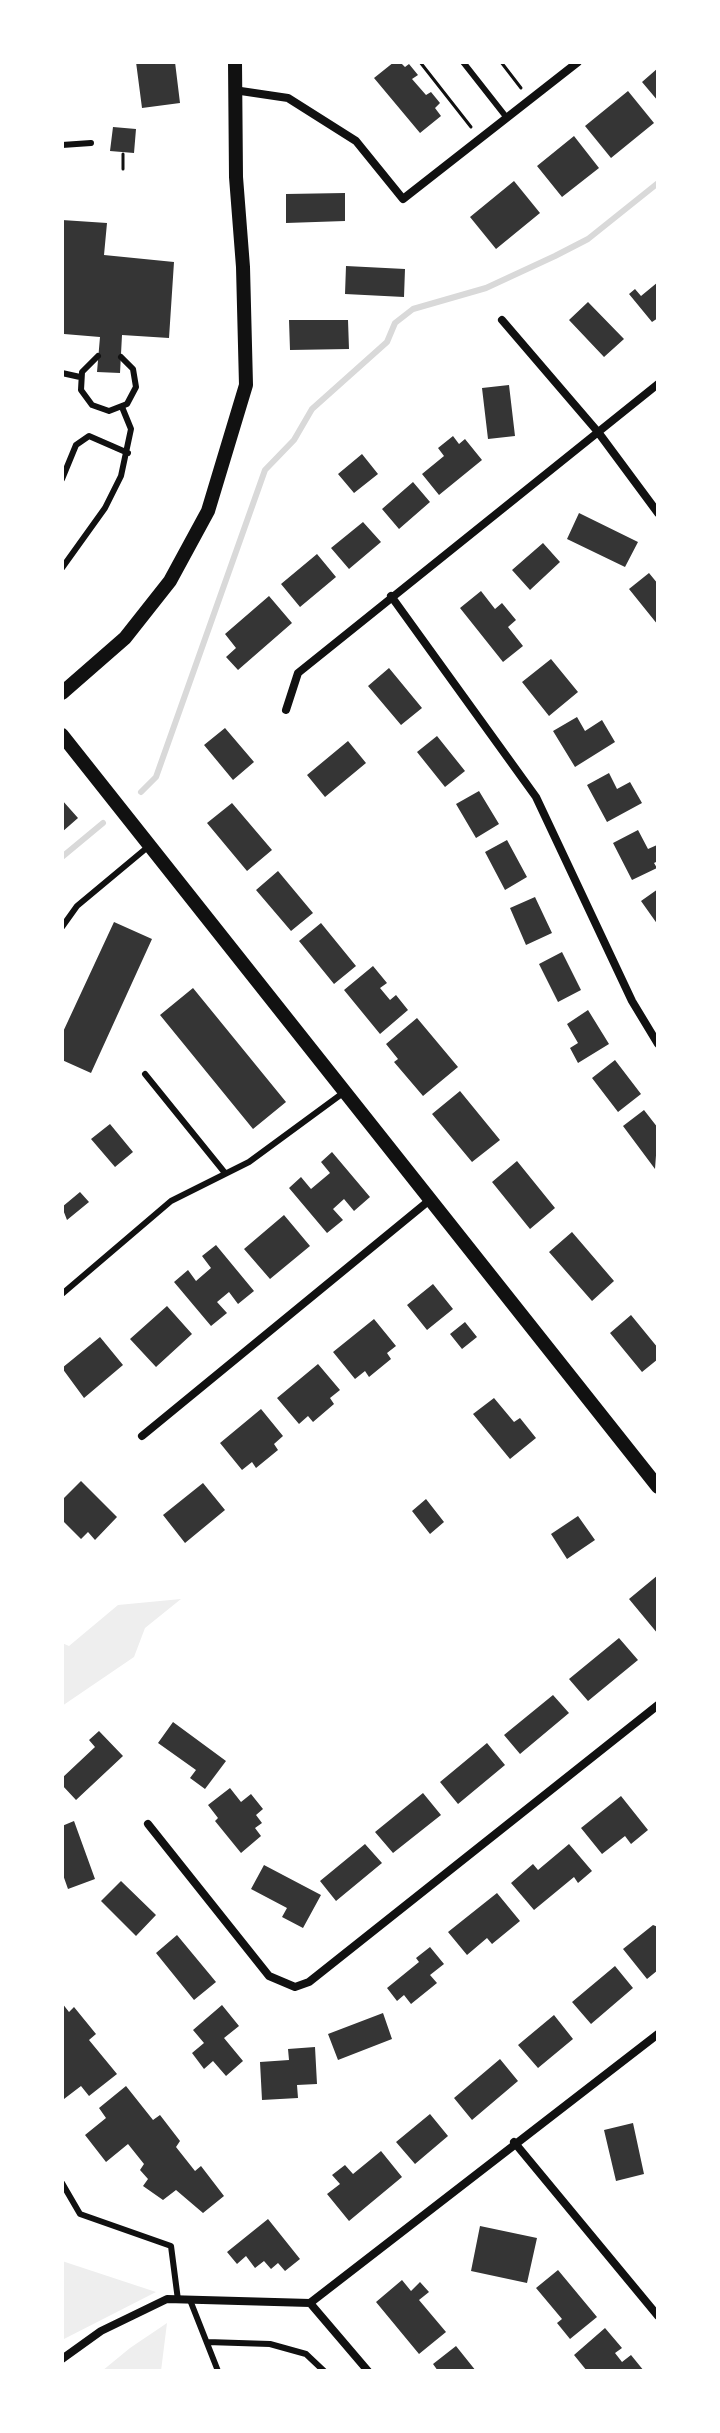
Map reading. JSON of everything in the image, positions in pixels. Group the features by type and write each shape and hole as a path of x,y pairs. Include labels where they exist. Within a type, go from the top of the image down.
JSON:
{"street":[{"path":"62,693 125,638 170,581 208,511 246,385 233,90 235,62"},
{"path":"233,90 288,98 356,141 403,199 578,62"},
{"path":"502,320 598,432 658,513"},
{"path":"286,710 298,673 658,384"},
{"path":"391,596 536,797 632,1001 658,1044"},
{"path":"62,735 658,1487"},
{"path":"142,1436 431,1199"},
{"path":"148,1824 269,1976 295,1987 309,1982 658,1705"},
{"path":"62,2359 101,2331 167,2299 310,2303 514,2142 658,2034"},
{"path":"514,2142 658,2316"},
{"path":"310,2303 368,2371"}],"lane":[{"path":"463,62 507,118"},
{"path":"62,145 91,143"},
{"path":"98,356 85,366 80,377 81,390 92,405 103,410 122,407 134,394 136,381 129,364 121,357"},
{"path":"62,373 80,377"},
{"path":"62,568 105,508 121,476 131,429 122,407"},
{"path":"62,479 76,445 89,436 128,453"},
{"path":"62,927 77,906 151,844"},
{"path":"145,1074 225,1173"},
{"path":"62,1294 171,1201 249,1162 346,1091"},
{"path":"62,2183 80,2214 171,2246 178,2300"},
{"path":"190,2300 218,2371"},
{"path":"207,2342 270,2344 306,2354 324,2371"}],"path":[{"path":"420,62 471,127"},
{"path":"501,62 521,88"},
{"path":"123,154 123,169"}],"shaded area":[{"path":"181,1599 145,1628 134,1657 62,1706 62,1643 69,1646 118,1605"},
{"path":"62,2261 156,2292 62,2340"},
{"path":"167,2323 161,2371 102,2371 130,2348"}],"building":[{"path":"136,62 175,62 180,103 142,108"},
{"path":"394,62 400,62 405,67 409,64 418,75 412,79 426,95 431,92 440,103 435,108 441,116 420,133 374,78"},
{"path":"658,68 658,101 642,82"},
{"path":"628,91 654,123 611,158 585,126"},
{"path":"113,127 136,129 134,153 110,151"},
{"path":"574,136 599,168 562,197 537,166"},
{"path":"514,181 540,213 496,249 470,217"},
{"path":"345,193 345,221 286,223 286,194"},
{"path":"62,220 107,223 104,255 174,262 169,338 122,335 120,373 97,372 100,337 64,334 62,329"},
{"path":"346,266 405,269 404,297 345,294"},
{"path":"658,282 658,318 652,322 629,294 635,289 641,296"},
{"path":"588,302 624,339 604,357 569,320"},
{"path":"289,320 348,320 349,349 290,350"},
{"path":"509,385 515,436 488,439 482,388"},
{"path":"453,436 459,444 465,439 482,460 439,495 422,474 444,456 438,448"},
{"path":"362,454 378,474 354,493 338,474"},
{"path":"413,482 430,502 399,529 382,509"},
{"path":"579,513 638,542 625,567 567,539"},
{"path":"363,522 381,542 349,569 331,548"},
{"path":"543,543 560,562 530,590 512,570"},
{"path":"317,554 336,577 300,607 281,584"},
{"path":"649,573 658,584 658,625 629,589"},
{"path":"481,591 495,609 502,603 516,620 508,627 523,646 503,662 460,608"},
{"path":"269,596 292,623 238,670 226,657 236,648 225,634"},
{"path":"551,659 578,692 549,716 522,682"},
{"path":"389,668 422,708 401,725 368,686"},
{"path":"577,717 585,731 602,720 615,742 575,767 553,731"},
{"path":"225,728 254,762 233,780 204,745"},
{"path":"437,736 465,771 445,787 417,752"},
{"path":"348,741 366,763 325,797 307,775"},
{"path":"609,773 617,789 630,782 642,803 607,822 587,785"},
{"path":"479,791 499,824 476,838 456,804"},
{"path":"62,800 78,818 62,832"},
{"path":"232,803 272,850 247,871 207,823"},
{"path":"638,830 648,849 657,845 658,861 654,863 657,868 632,880 613,843"},
{"path":"507,840 527,877 505,890 485,852"},
{"path":"278,871 313,913 291,931 256,890"},
{"path":"658,889 658,925 641,901"},
{"path":"535,897 552,933 526,945 510,908"},
{"path":"114,922 152,939 91,1073 62,1060 62,1034"},
{"path":"321,923 356,966 334,984 299,941"},
{"path":"562,952 581,990 558,1002 539,964"},
{"path":"373,966 387,983 380,988 390,1000 396,995 408,1010 380,1034 344,990"},
{"path":"193,988 286,1102 253,1129 160,1015"},
{"path":"588,1010 609,1044 578,1063 570,1048 578,1043 567,1024"},
{"path":"417,1018 458,1067 423,1096 394,1062 398,1059 386,1044"},
{"path":"615,1060 641,1094 618,1112 592,1078"},
{"path":"460,1091 500,1140 472,1162 432,1114"},
{"path":"644,1110 658,1128 655,1169 623,1126"},
{"path":"110,1124 133,1152 115,1167 91,1139"},
{"path":"332,1152 370,1197 354,1211 344,1199 333,1209 343,1220 327,1233 289,1188 301,1177 311,1189 330,1173 321,1162"},
{"path":"517,1161 555,1208 530,1229 492,1182"},
{"path":"80,1192 89,1202 67,1220 62,1207"},
{"path":"284,1215 310,1246 270,1279 244,1249"},
{"path":"572,1232 614,1281 592,1301 549,1252"},
{"path":"216,1245 254,1291 238,1304 229,1292 217,1302 227,1313 211,1326 174,1282 188,1270 196,1281 211,1268 202,1256"},
{"path":"433,1284 453,1309 427,1330 407,1305"},
{"path":"167,1306 192,1334 156,1367 130,1339"},
{"path":"631,1315 658,1348 658,1359 642,1372 610,1333"},
{"path":"374,1319 396,1346 387,1353 391,1359 369,1377 365,1371 355,1379 333,1352"},
{"path":"465,1322 477,1337 462,1349 450,1334"},
{"path":"100,1337 123,1365 84,1398 62,1368"},
{"path":"318,1364 340,1390 330,1398 334,1404 313,1422 308,1416 299,1424 277,1398"},
{"path":"494,1398 514,1422 520,1418 536,1438 510,1459 473,1414"},
{"path":"261,1409 283,1436 274,1444 278,1450 256,1468 252,1462 242,1470 220,1443"},
{"path":"81,1481 117,1517 95,1540 88,1532 81,1539 62,1520 62,1500"},
{"path":"203,1483 225,1510 185,1543 163,1515"},
{"path":"426,1499 444,1522 430,1534 412,1511"},
{"path":"578,1516 595,1540 567,1559 551,1534"},
{"path":"658,1575 658,1634 629,1599"},
{"path":"619,1638 638,1660 588,1701 569,1679"},
{"path":"553,1695 569,1713 520,1754 504,1735"},
{"path":"173,1722 226,1761 205,1789 190,1778 196,1770 158,1743"},
{"path":"99,1731 123,1756 76,1800 62,1785 62,1778 95,1747 89,1740"},
{"path":"487,1743 505,1765 458,1804 440,1782"},
{"path":"230,1788 241,1802 251,1794 263,1809 256,1815 262,1823 255,1828 261,1836 241,1853 215,1821 218,1818 208,1805"},
{"path":"423,1793 441,1815 393,1853 375,1832"},
{"path":"621,1796 648,1830 631,1844 625,1836 602,1854 581,1828"},
{"path":"74,1821 95,1879 68,1889 62,1872 62,1826"},
{"path":"365,1844 382,1863 336,1901 320,1881"},
{"path":"569,1844 592,1871 578,1883 574,1877 534,1910 511,1883 533,1864 538,1870"},
{"path":"264,1865 321,1895 303,1928 282,1917 287,1908 251,1889"},
{"path":"121,1881 156,1915 136,1936 101,1901"},
{"path":"497,1893 520,1921 492,1944 487,1938 467,1955 448,1932"},
{"path":"653,1925 658,1927 658,1970 647,1979 623,1949"},
{"path":"177,1935 216,1982 194,2000 156,1953"},
{"path":"430,1947 444,1964 430,1975 437,1983 411,2004 404,1995 397,2001 387,1988 419,1962 416,1958"},
{"path":"615,1966 633,1988 591,2024 572,2002"},
{"path":"62,2003 69,2012 74,2007 96,2034 89,2040 117,2074 89,2096 81,2086 64,2099 62,2097"},
{"path":"222,2005 239,2026 224,2038 243,2061 226,2076 213,2061 204,2069 192,2053 204,2043 193,2030"},
{"path":"383,2013 392,2039 338,2060 328,2034"},
{"path":"554,2015 573,2039 538,2068 518,2045"},
{"path":"315,2047 317,2084 297,2085 298,2098 262,2100 260,2062 289,2060 288,2049"},
{"path":"500,2059 518,2081 472,2120 454,2098"},
{"path":"126,2086 153,2120 160,2115 180,2141 176,2147 195,2171 201,2166 224,2196 203,2213 176,2190 163,2200 143,2186 148,2179 140,2170 144,2164 128,2144 106,2162 85,2135 106,2118 99,2108"},
{"path":"430,2114 448,2136 415,2164 396,2142"},
{"path":"633,2123 644,2174 616,2181 604,2130"},
{"path":"381,2151 402,2177 349,2221 327,2194 340,2184 332,2175 345,2165 353,2174"},
{"path":"268,2219 300,2259 285,2271 278,2263 271,2269 264,2261 255,2268 246,2256 237,2264 227,2252"},
{"path":"480,2226 537,2238 527,2283 471,2271"},
{"path":"558,2270 597,2317 570,2339 557,2323 562,2319 536,2288"},
{"path":"402,2280 411,2291 420,2282 429,2292 419,2300 446,2332 419,2354 376,2302"},
{"path":"605,2328 622,2348 615,2353 622,2362 631,2355 644,2371 587,2371 574,2355"},
{"path":"456,2346 476,2371 438,2371 433,2364"}],"waterway":[{"path":"141,792 156,777 265,470 294,440 312,409 387,342 395,323 413,309 486,288 555,256 588,239 658,183"},
{"path":"62,857 103,823"}]}
